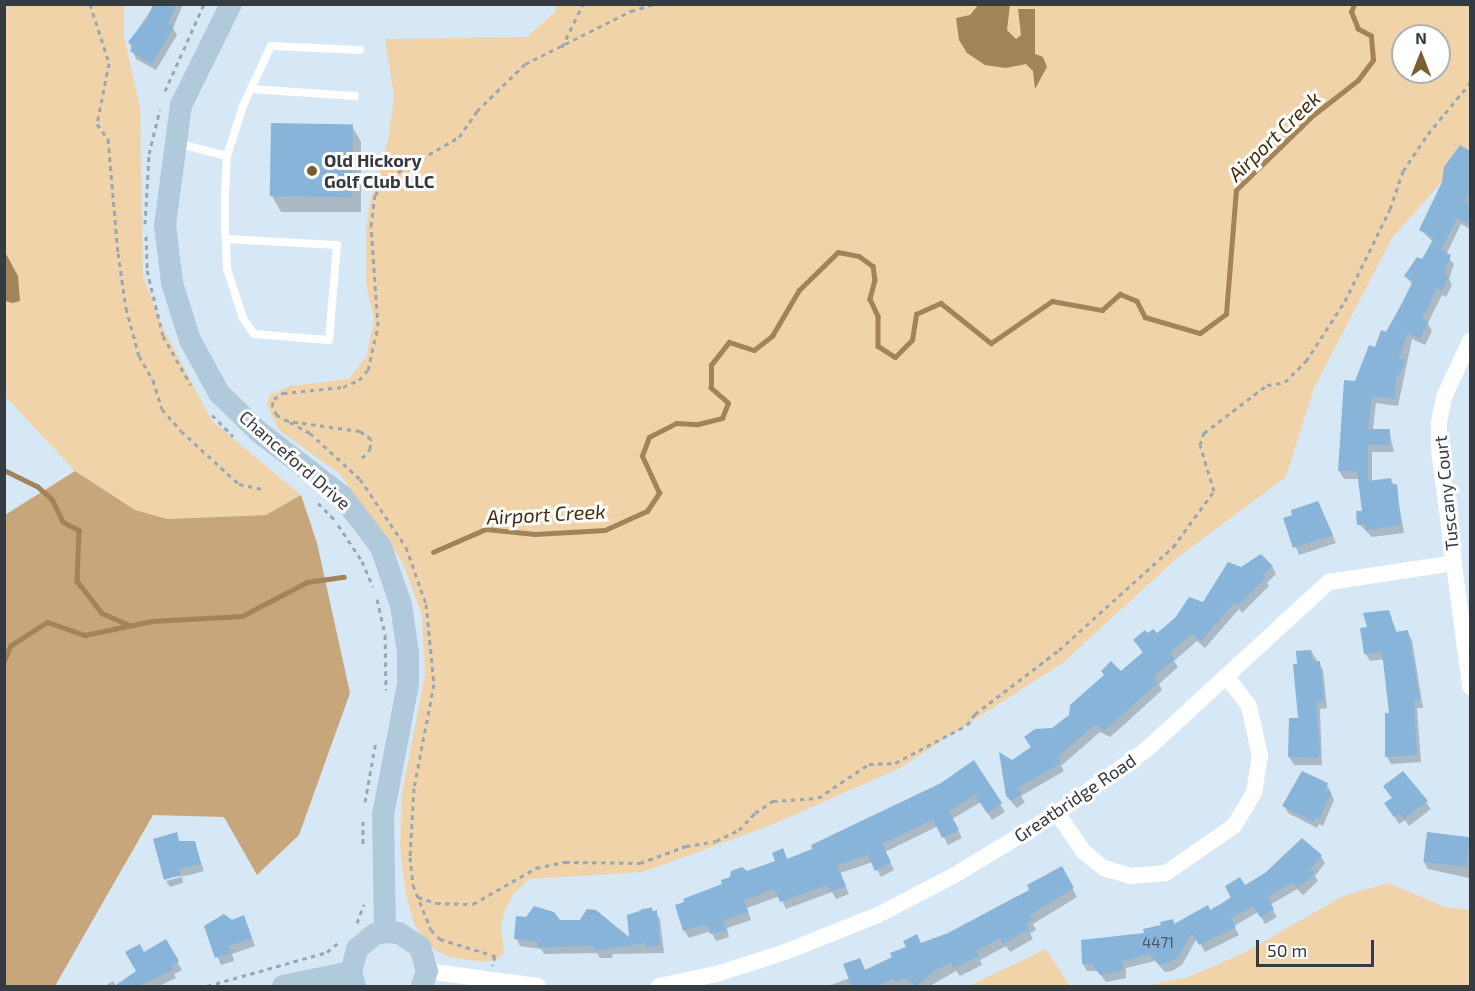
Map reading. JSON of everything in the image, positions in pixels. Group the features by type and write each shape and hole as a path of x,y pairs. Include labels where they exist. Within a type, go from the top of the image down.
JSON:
{"street":[{"name":"Chanceford Drive","path":"231,4 181,105 165,225 172,283 190,340 219,393 259,432 342,496 381,547 401,605 408,653 408,684 383,815 386,932"},
{"name":"Tuscany Court","path":"1470,341 1444,396 1439,423 1470,687"},
{"name":"Greatbridge Road","path":"658,987 703,982 878,915 952,876 1057,813 1146,750 1329,582 1454,563"},
{"path":"1057,813 1084,852 1104,868 1131,876 1166,873 1234,826 1254,793 1260,756 1249,706 1226,675"},
{"path":"283,987 353,979 357,949 363,941 386,932 411,939 425,957 424,979 538,987"}],"lane":[{"path":"226,239 336,245 330,340 254,334 243,318 227,269 226,239 227,156 251,89 271,46 360,50"},
{"path":"251,89 355,96"},
{"path":"176,142 227,156"}],"path":[{"path":"90,4 109,63 97,124 108,139 118,253 126,308 139,356 153,380 162,410 181,431 239,484 263,489"},
{"path":"164,97 172,69 204,4"},
{"path":"562,48 583,4"},
{"path":"362,459 370,449 371,439 360,431 288,421 277,415 274,399 283,393 343,387 359,380 368,370 378,326 371,226 375,195 390,177 459,136 477,111 525,64 562,48 631,11 654,4"},
{"path":"417,897 436,903 473,904 536,868 565,862 640,863 686,846 716,841 740,830 755,813 773,801 818,798 870,764 895,763 967,725 1059,650 1173,547 1214,491 1200,445 1204,433 1267,385 1285,382 1306,361 1345,300 1390,209 1403,171 1470,82"},
{"path":"160,106 149,154 144,206 147,270 163,336 196,392"},
{"path":"208,409 239,441"},
{"path":"313,499 335,521 355,551 376,595 388,667 385,697"},
{"path":"364,805 378,734"},
{"path":"363,816 363,859"},
{"path":"350,932 361,917 365,902"},
{"path":"207,987 327,952 342,939"}],"shaded area":[{"path":"554,4 1470,5 1470,150 1392,238 1314,388 1286,477 1177,558 1064,662 900,768 769,826 643,872 529,879 514,893 504,912 501,926 504,952 499,959 484,962 449,957 428,946 414,924 405,889 400,846 402,794 425,675 422,616 403,563 340,474 279,430 267,405 270,395 290,386 349,379 366,357 374,320 366,284 366,231 370,202 388,141 394,97 385,39 527,37 556,11"},
{"path":"979,4 1010,5 1007,30 1016,39 1021,35 1018,9 1035,9 1035,54 1043,57 1047,67 1035,89 1033,71 1026,64 1006,68 985,65 967,53 959,40 956,18 970,15"},
{"path":"4,5 124,5 124,37 140,107 143,276 164,330 212,421 301,495 296,500 266,515 167,519 135,510 75,471 5,396"},
{"path":"5,252 18,276 20,301 13,303 5,301"},
{"path":"75,471 135,510 167,519 266,515 301,495 317,543 350,693 299,835 257,875 224,817 153,815 55,986 5,986 5,515"},
{"path":"1388,883 1445,907 1470,910 1470,986 1145,986 1186,978 1244,953 1343,896"},
{"path":"1046,949 1070,986 969,986"}],"building":[{"path":"153,4 176,4 168,23 174,26 152,64 130,51 133,46 128,42 148,18"},
{"name":"Old Hickory Golf Club LLC","path":"271,123 353,124 352,197 270,196"},
{"path":"1460,145 1470,151 1470,190 1464,202 1470,205 1470,224 1457,218 1441,250 1451,255 1444,274 1449,277 1441,291 1437,288 1422,319 1428,322 1420,339 1408,332 1399,358 1405,360 1400,375 1397,374 1394,399 1372,396 1368,429 1390,429 1390,445 1368,445 1368,481 1391,478 1392,485 1397,484 1401,525 1366,530 1365,524 1357,525 1356,511 1362,511 1357,471 1338,471 1344,380 1355,381 1369,345 1375,347 1381,330 1387,332 1413,281 1404,276 1417,257 1422,259 1434,238 1419,230 1442,182 1444,167"},
{"path":"1318,501 1333,535 1293,548 1283,518 1292,515 1291,510"},
{"path":"1261,554 1273,566 1263,575 1266,578 1237,606 1234,603 1201,641 1192,634 1170,653 1175,659 1154,677 1159,682 1105,730 1095,725 1058,758 1061,763 1018,788 1022,794 1011,801 1006,796 999,752 1012,760 1031,747 1024,737 1035,729 1052,728 1069,715 1070,705 1104,675 1101,671 1111,661 1121,671 1143,652 1133,640 1145,630 1148,633 1153,629 1157,633 1175,618 1189,597 1203,602 1228,562 1241,567"},
{"path":"1389,610 1396,632 1408,630 1420,700 1414,701 1417,755 1385,757 1385,713 1389,713 1382,652 1364,654 1360,628 1367,627 1363,613"},
{"path":"1311,650 1313,662 1320,661 1324,701 1316,701 1319,758 1288,757 1289,718 1298,718 1293,664 1297,664 1296,651"},
{"path":"974,760 1002,803 987,813 975,795 949,811 959,830 942,838 933,819 882,844 891,862 875,871 868,855 837,865 846,886 830,892 827,885 780,902 775,889 744,900 748,912 723,920 726,930 710,934 707,924 683,931 675,905 684,902 683,899 722,884 721,880 730,877 731,871 742,867 747,871 775,861 772,853 783,848 787,859 812,849 811,845 941,783"},
{"path":"1302,771 1328,783 1325,789 1331,792 1319,819 1315,817 1313,821 1282,806"},
{"path":"1403,771 1428,801 1404,819 1400,813 1394,817 1384,803 1392,798 1383,786"},
{"path":"177,832 179,841 195,841 201,864 179,869 180,875 164,880 153,839"},
{"path":"1427,832 1470,837 1466,867 1423,862"},
{"path":"1302,838 1322,855 1310,869 1315,873 1298,888 1292,882 1267,897 1274,909 1260,917 1253,906 1231,918 1236,927 1199,945 1192,933 1178,957 1168,963 1160,965 1149,954 1122,961 1123,970 1100,975 1092,964 1082,964 1081,940 1144,933 1143,929 1161,925 1160,922 1173,919 1174,924 1208,905 1210,910 1231,898 1225,886 1240,877 1245,885 1265,873"},
{"path":"1062,866 1074,888 1030,915 1033,920 1026,924 1029,929 1003,944 1000,938 976,951 979,956 953,968 951,962 934,971 916,986 905,978 896,982 894,978 875,987 852,987 843,964 860,958 865,970 892,957 890,953 906,947 903,941 917,934 921,943 948,933 1029,890 1027,885"},
{"path":"534,906 554,912 560,920 580,920 587,909 596,910 629,937 627,915 652,907 652,912 657,910 660,945 645,947 645,943 594,951 594,946 538,947 538,942 514,939 516,916 526,917"},
{"path":"224,914 232,920 244,915 252,938 229,946 231,953 215,958 204,926"},
{"path":"166,939 179,961 171,966 173,970 137,987 113,987 136,971 125,952 140,944 144,952"}],"waterway":[{"name":"Airport Creek","path":"433,552 486,529 535,534 605,530 647,511 659,493 642,456 649,437 676,423 698,424 722,418 728,403 711,388 711,365 729,342 754,350 772,336 799,290 838,252 859,256 873,266 875,280 870,299 878,316 878,346 895,357 912,340 916,314 941,303 991,343 1052,301 1102,310 1120,294 1137,301 1145,317 1200,333 1226,314 1236,190 1312,116 1358,80 1373,60 1371,36 1358,29 1351,12 1354,4"},
{"path":"4,470 37,486 52,499 63,522 79,530 77,581 102,613 129,625"},
{"name":"Airport Creek","path":"4,661 10,646 47,622 85,635 152,621 242,616 307,582 344,577"}],"place":[{"name":"Old Hickory Golf Club LLC","path":"312,171"}]}
